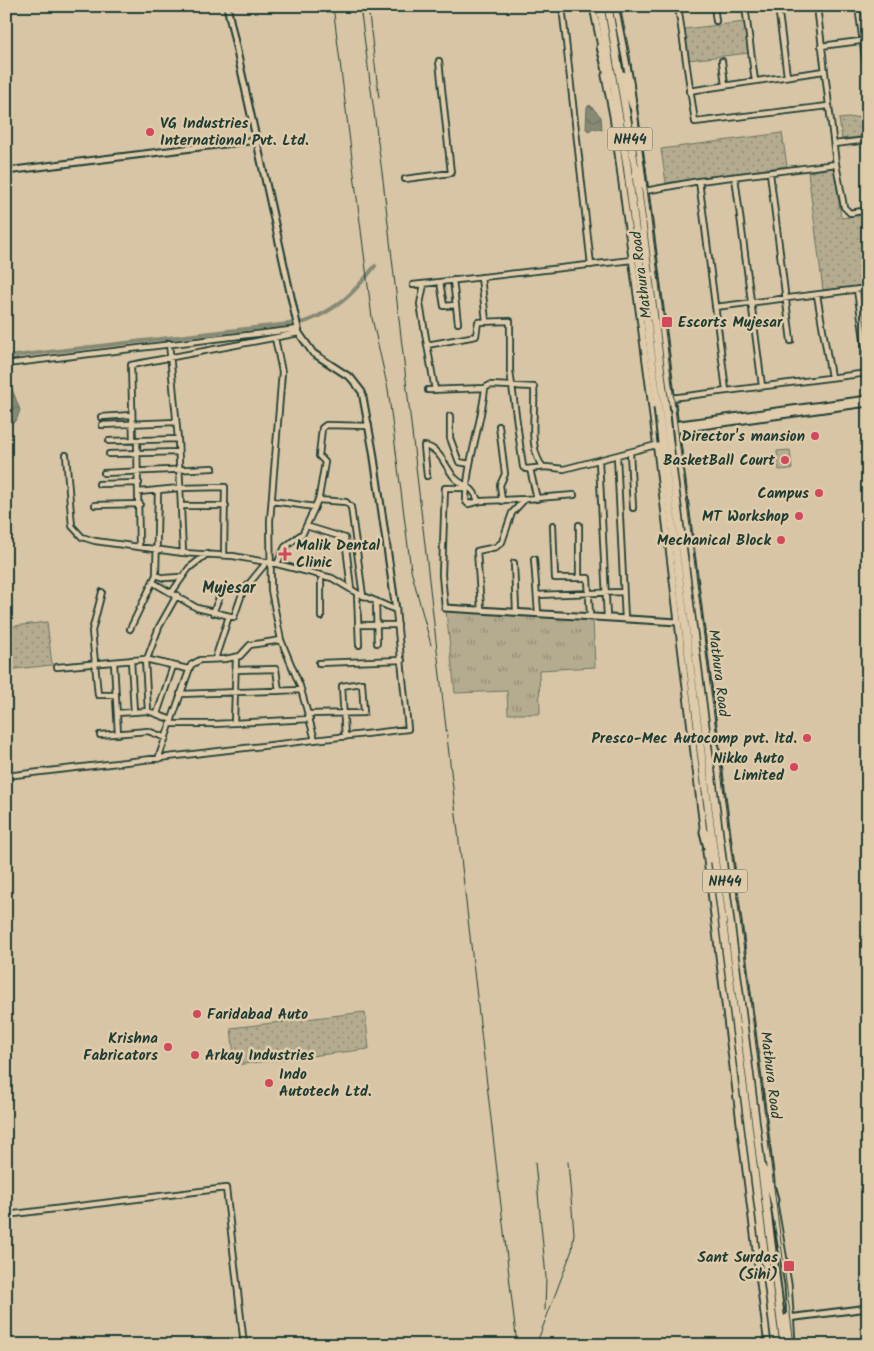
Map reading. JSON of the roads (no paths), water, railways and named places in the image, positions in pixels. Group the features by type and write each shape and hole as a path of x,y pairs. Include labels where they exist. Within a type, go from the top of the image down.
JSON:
{"highway":[{"name":"NH44","path":"600,6 619,110 761,1164"},
{"name":"NH44","path":"608,6 618,63"},
{"path":"601,46 619,110"},
{"path":"618,63 633,106"},
{"name":"Mathura Road","path":"618,63 641,215"},
{"path":"640,168 641,215"},
{"name":"NH44","path":"641,215 716,873"},
{"path":"704,832 716,873"},
{"name":"Mathura Road","path":"716,873 776,1345"},
{"path":"767,1154 761,1164 768,1177 774,1200"},
{"name":"Mathura Road","path":"761,1164 786,1318"},
{"path":"785,1345 786,1318"}],"main road":[{"name":"Mathura Road","path":"593,6 613,115 632,260 768,1345"},
{"name":"Mathura Road","path":"615,6 633,106 640,168 645,191 774,1200 786,1318 792,1345"}],"street":[{"path":"6,776 408,729 396,610 369,426 362,392 351,378 313,353 298,330 227,6"},
{"path":"562,6 591,265"},
{"path":"678,6 689,91 694,120 697,123 828,106"},
{"path":"714,6 716,21"},
{"path":"745,6 755,81"},
{"path":"778,6 787,76"},
{"path":"817,6 828,106 845,211 850,213 868,210"},
{"path":"858,6 865,40 868,81"},
{"path":"821,46 865,40"},
{"path":"405,179 451,173 439,61"},
{"path":"722,61 725,85"},
{"path":"689,91 824,71"},
{"path":"6,171 257,140"},
{"path":"834,144 868,140"},
{"path":"645,191 699,181 836,164"},
{"path":"770,173 791,341"},
{"path":"735,177 762,386"},
{"path":"699,181 726,390"},
{"path":"413,285 632,260"},
{"path":"481,277 486,321"},
{"path":"453,280 458,323"},
{"path":"440,282 444,306 456,305"},
{"path":"424,284 420,304 435,390"},
{"path":"716,307 868,288"},
{"path":"856,290 868,367"},
{"path":"817,295 831,377"},
{"path":"427,345 476,336 477,322 510,321 510,371 523,466 530,469 543,467 564,469 656,445"},
{"path":"139,546 139,483 132,423 130,366 275,338 298,330"},
{"path":"6,364 169,343 298,330"},
{"path":"275,338 282,372 272,501 274,564 271,590 281,640 301,690 315,740"},
{"path":"169,343 178,439 183,553"},
{"path":"671,398 868,373"},
{"path":"428,390 485,388 490,385 513,385 534,388 533,433 538,458 543,467"},
{"path":"485,388 482,413 470,464 467,504 478,501 537,499 574,495"},
{"path":"654,430 868,399"},
{"path":"674,427 868,403"},
{"path":"101,417 132,415"},
{"path":"450,416 451,443 459,462 470,464"},
{"path":"102,425 176,422"},
{"path":"274,564 285,547 302,535 318,500 325,462 319,456 322,428 326,426 369,426"},
{"path":"499,426 505,474 500,484 502,501"},
{"path":"109,441 178,439"},
{"path":"427,476 424,446 436,451 454,476 475,491 478,501"},
{"path":"109,454 178,452"},
{"path":"630,452 633,508"},
{"path":"66,455 74,531 88,540 183,553 224,555 274,564 335,579 357,593 396,610"},
{"path":"616,456 622,541 622,592 625,619"},
{"path":"598,461 607,617"},
{"path":"104,473 213,468"},
{"path":"530,469 537,499"},
{"path":"98,484 139,483"},
{"path":"139,492 224,486 226,506 224,555"},
{"path":"467,486 445,488 442,575 445,608 678,622"},
{"path":"130,629 154,583 156,575 158,490"},
{"path":"481,609 476,552 496,547 502,542 512,513 525,499"},
{"path":"318,500 346,502 351,507 363,596"},
{"path":"272,501 315,507"},
{"path":"95,505 140,504"},
{"path":"181,506 226,506"},
{"path":"553,525 555,578 588,578 590,616"},
{"path":"579,525 579,578"},
{"path":"306,526 345,538 351,589"},
{"path":"172,592 180,578 207,554"},
{"path":"534,559 538,613"},
{"path":"154,583 197,608 213,613 236,616 243,591 266,563"},
{"path":"514,563 516,611"},
{"path":"156,575 164,578 180,578"},
{"path":"321,576 321,617"},
{"path":"102,592 92,631 98,695 116,695"},
{"path":"537,595 622,592"},
{"path":"213,613 221,593"},
{"path":"357,593 359,645"},
{"path":"148,711 146,659 159,627 177,596"},
{"path":"376,601 377,643"},
{"path":"215,659 229,616"},
{"path":"358,625 398,625"},
{"path":"158,759 188,669 197,661 236,657 241,655 250,645 281,640"},
{"path":"234,723 236,657"},
{"path":"57,667 146,659 188,669"},
{"path":"131,660 134,712"},
{"path":"319,663 402,660"},
{"path":"114,662 118,734"},
{"path":"157,714 173,666"},
{"path":"235,670 276,669 279,692"},
{"path":"117,713 148,711 171,722 234,723 309,716 343,714 364,713 362,683 343,685 343,714 345,737"},
{"path":"180,694 235,694 301,690"},
{"path":"100,735 148,732 166,738"},
{"path":"6,1215 226,1188 244,1345"},
{"path":"786,1318 868,1308"}],"water":[{"path":"590,105 601,117 602,130 593,128 589,131 586,129 587,107"},
{"path":"6,387 12,389 20,410 16,421 6,426"}],"waterway":[{"path":"6,357 305,322 327,312 344,300 375,266"}],"railway":[{"path":"333,6 372,318 388,389 411,570 431,645"},
{"path":"360,6 383,180 517,1345"},
{"path":"368,6 379,98"},
{"path":"620,6 630,55 794,1345"},
{"path":"535,1162 546,1277 545,1310"},
{"path":"536,1345 572,1250 574,1233 568,1162"}],"place":[{"name":"VG Industries International Pvt. Ltd.","path":"150,132"},
{"name":"Escorts Mujesar","path":"667,322"},
{"name":"Director's mansion","path":"815,436"},
{"name":"BasketBall Court","path":"785,460"},
{"name":"Campus","path":"819,493"},
{"name":"MT Workshop","path":"799,516"},
{"name":"Mechanical Block","path":"781,540"},
{"name":"Malik Dental Clinic","path":"285,554"},
{"name":"Presco-Mec Autocomp pvt. ltd.","path":"807,738"},
{"name":"Nikko Auto Limited","path":"794,767"},
{"name":"Faridabad Auto","path":"197,1014"},
{"name":"Krishna Fabricators","path":"168,1047"},
{"name":"Arkay Industries","path":"195,1055"},
{"name":"Indo Autotech Ltd.","path":"269,1083"},
{"name":"Sant Surdas (Sihi)","path":"789,1266"}],"district":[{"name":"Mujesar","path":"229,587"}]}
